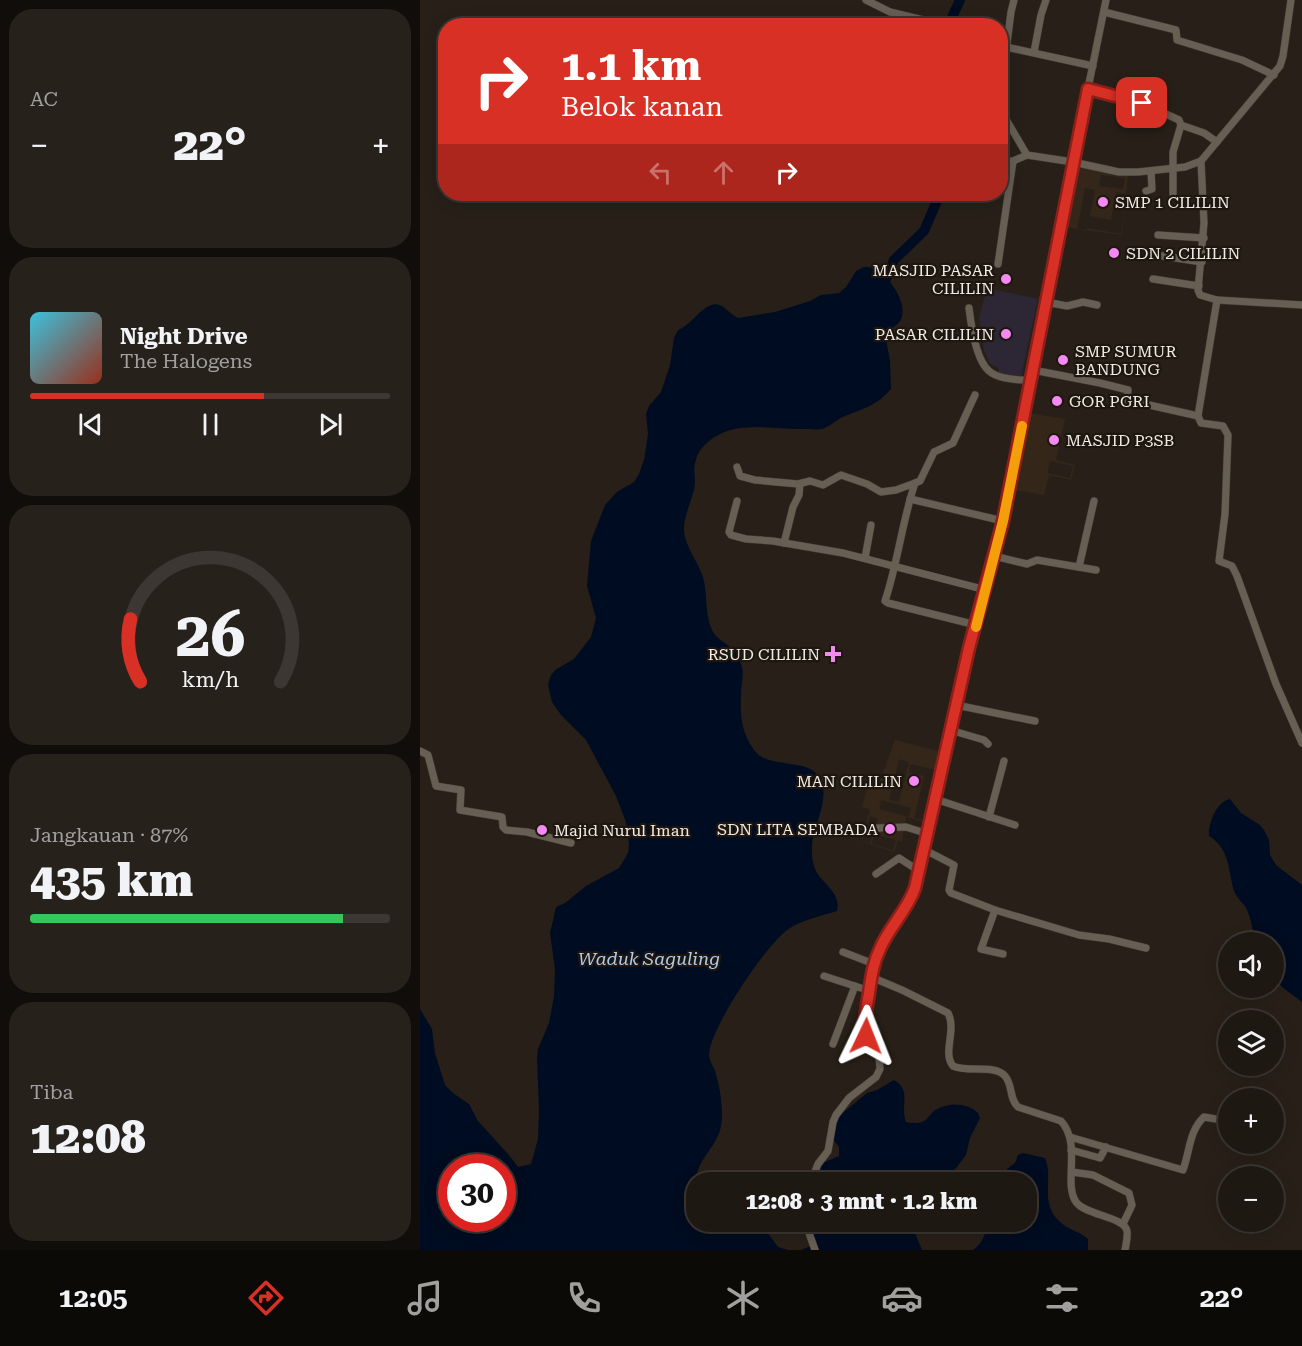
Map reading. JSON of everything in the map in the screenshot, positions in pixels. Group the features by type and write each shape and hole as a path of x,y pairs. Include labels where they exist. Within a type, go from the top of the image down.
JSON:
{"street":[{"path":"866,0 890,12 916,18"},
{"path":"1008,35 1014,0"},
{"path":"1034,52 1046,0"},
{"path":"815,1172 818,1164 828,1151 836,1115 849,1098 876,1077 880,1069 879,1056 868,1040 865,1028 871,977 885,939 912,897 925,850 950,730 1003,521 1106,0"},
{"path":"1008,161 1027,155 1119,172 1185,167 1201,161 1274,75 1282,61 1291,0"},
{"path":"1104,12 1176,30 1177,40 1242,60 1274,75"},
{"path":"1008,47 1093,66"},
{"path":"1088,89 1142,103 1217,141"},
{"path":"1008,123 1027,155"},
{"path":"1173,194 1174,144 1181,124"},
{"path":"1008,195 1013,161"},
{"path":"1201,161 1204,238 1198,293 1201,297 1217,300 1302,305"},
{"path":"1146,191 1152,189 1151,171"},
{"path":"998,264 1007,201"},
{"path":"1158,235 1204,238"},
{"path":"1156,255 1202,262"},
{"path":"1153,279 1199,286"},
{"path":"1217,300 1198,416 1201,423 1222,425 1228,435 1225,513 1219,561 1232,566 1237,576 1276,684 1302,742"},
{"path":"1046,302 1067,306 1083,302 1097,305"},
{"path":"969,309 975,341 989,371 999,376 1031,381"},
{"path":"1033,370 1128,390 1127,400 1198,416"},
{"path":"737,467 742,477 755,480 800,484 810,481 823,485 841,475 867,484 881,492 896,490 920,481 934,452 953,443 975,395"},
{"path":"915,483 886,603 976,625"},
{"path":"784,543 799,495 800,484"},
{"path":"910,499 1003,521"},
{"path":"737,501 730,535 865,558 986,590"},
{"path":"1079,567 1094,501"},
{"path":"865,558 871,525"},
{"path":"994,556 1027,564 1037,560 1096,570"},
{"path":"956,705 1035,721"},
{"path":"950,730 984,740 988,744"},
{"path":"420,751 428,755 436,786 461,790 460,810 502,818 503,827 506,830 527,832 571,843"},
{"path":"989,817 1004,761"},
{"path":"935,799 1015,825"},
{"path":"878,828 906,827 928,834"},
{"path":"925,850 954,865 951,893 1034,923 1079,935 1146,948"},
{"path":"876,874 899,858 919,871"},
{"path":"995,910 981,949 1003,954"},
{"path":"843,952 874,964"},
{"path":"824,976 870,991"},
{"path":"871,977 948,1013 952,1024 948,1058 952,1066 1000,1072 1009,1082 1015,1105 1061,1121 1070,1137 1073,1196 1081,1208 1123,1224 1127,1232 1125,1250"},
{"path":"834,1044 855,986"},
{"path":"1070,1137 1183,1170 1194,1128 1198,1122 1204,1117 1218,1119"},
{"path":"1071,1150 1100,1158 1106,1147"},
{"path":"1072,1172 1093,1175 1129,1193 1132,1204 1123,1224"}],"shaded area":[{"name":"SMP 1 CILILIN","path":"1075,164 1128,175 1126,194 1116,192 1111,220 1090,216 1095,190 1085,188 1077,229 1063,227","holes":["1101,175 1125,178 1123,189 1099,186"]},
{"path":"1124,212 1122,235 1086,230 1087,228 1121,234"},
{"name":"PASAR CILILIN","path":"987,288 1038,299 1021,377 999,373 999,368 990,364 984,350 979,318"},
{"path":"1028,413 1065,419 1056,460 1075,465 1071,480 1049,475 1044,495 1015,490","holes":["1050,461 1073,466 1070,478 1047,473"]},
{"path":"895,740 942,752 925,822 906,817 902,842 898,840 894,852 861,841 870,809 862,807 868,785 878,787","holes":["899,759 909,762 899,802 889,800","910,764 935,770 923,820 914,818 924,776 909,772","881,800 911,808 909,817 879,809","870,816 878,819 870,843 862,841","874,834 896,840 893,850 872,844"]}],"water":[{"name":"Waduk Saguling","path":"864,267 874,268 886,277 900,299 902,314 900,321 885,334 890,361 891,389 873,404 822,429 749,427 724,432 713,438 702,448 697,457 694,488 684,525 687,542 703,577 712,630 719,639 732,648 742,667 741,716 750,743 760,756 768,760 806,767 813,771 823,786 824,795 812,843 812,857 817,873 835,895 837,911 797,924 786,931 752,970 728,1008 712,1042 709,1054 720,1091 721,1126 698,1172 686,1172 686,1232 767,1232 778,1247 788,1250 420,1250 420,1009 432,1029 435,1053 445,1085 469,1104 478,1121 508,1154 438,1154 438,1232 516,1232 516,1164 518,1167 531,1164 538,1139 537,1058 538,1049 549,1023 554,996 555,969 550,933 556,907 565,903 586,886 619,868 628,853 626,822 616,796 586,740 561,715 552,702 548,685 555,670 574,659 591,637 596,618 587,586 591,541 605,505 617,492 634,482 639,474 644,460 648,434 646,414 649,406 661,392 670,365 674,338 678,330 711,305 722,306 738,318 775,312 810,301 821,295 839,293 846,287 856,271"},
{"path":"1230,799 1241,813 1260,825 1269,840 1270,855 1276,865 1302,885 1302,1002 1284,988 1284,932 1254,932 1247,910 1234,891 1225,854 1216,841 1209,836 1214,814 1225,801"},
{"path":"894,1080 903,1088 906,1122 922,1122 939,1108 957,1104 978,1113 980,1118 970,1138 966,1155 953,1172 819,1172 823,1163 839,1156 839,1147 832,1138 839,1116 867,1093"},
{"path":"1023,1153 1045,1158 1048,1198 1053,1214 1062,1224 1088,1239 1088,1250 973,1250 985,1232 1037,1232 1037,1172 1005,1172 1015,1163 1018,1155"},
{"path":"813,1232 915,1232 922,1250 801,1250 811,1246 814,1241"}],"waterway":[{"path":"953,18 960,0"},
{"path":"881,291 894,260 924,231 937,201"}],"slow traffic":[{"path":"976,627 1003,521 1022,426"}],"place":[{"name":"SMP 1 CILILIN","path":"1103,202"},
{"name":"SDN 2 CILILIN","path":"1114,253"},
{"name":"MASJID PASAR CILILIN","path":"1006,279"},
{"name":"PASAR CILILIN","path":"1006,334"},
{"name":"SMP SUMUR BANDUNG","path":"1063,360"},
{"name":"GOR PGRI","path":"1057,401"},
{"name":"MASJID P3SB","path":"1054,440"},
{"name":"RSUD CILILIN","path":"833,654"},
{"name":"MAN CILILIN","path":"914,781"},
{"name":"SDN LITA SEMBADA","path":"890,829"},
{"name":"Majid Nurul Iman","path":"542,830"}],"route":[{"path":"866,1036 866,1012 874,964 880,948 908,905 915,888 969,648 1003,521 1088,89 1142,103"}]}
